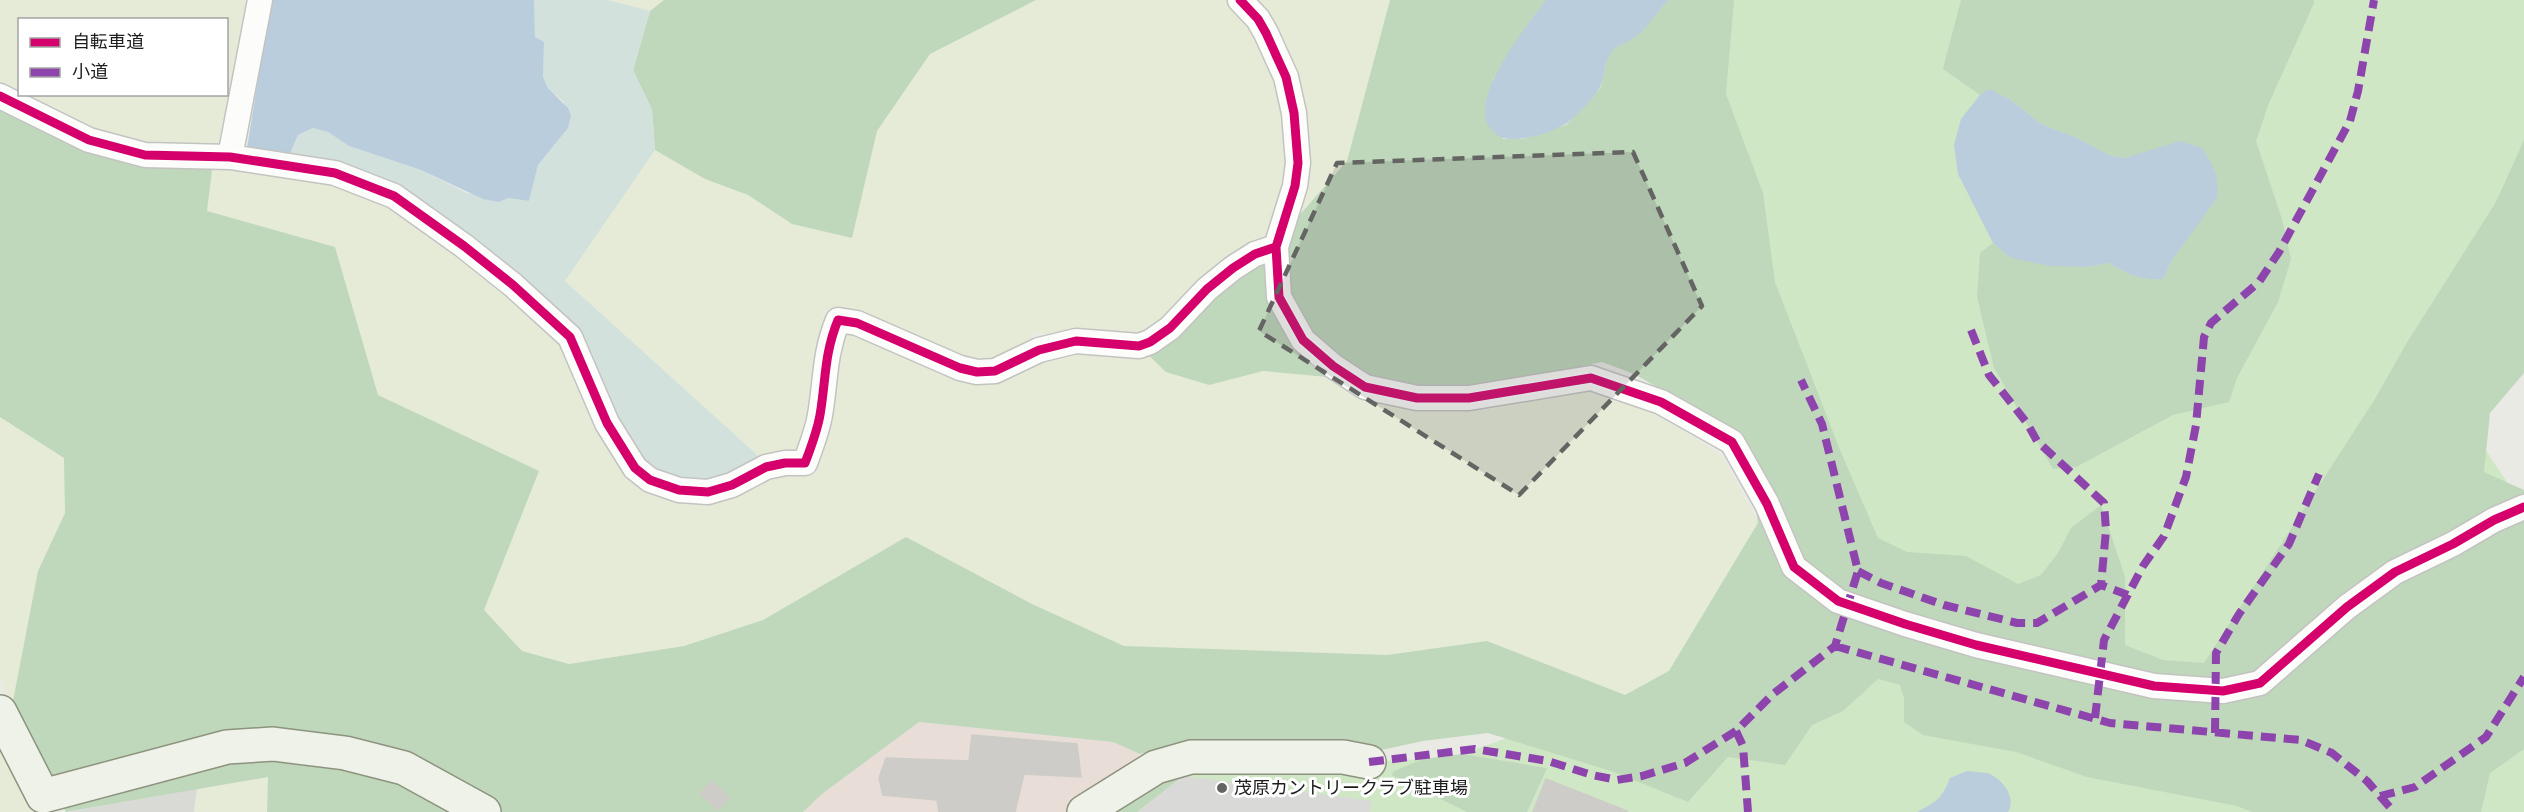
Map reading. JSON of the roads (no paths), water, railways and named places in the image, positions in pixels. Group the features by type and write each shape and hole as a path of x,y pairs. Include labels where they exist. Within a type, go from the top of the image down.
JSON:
{"street":[{"path":"230,157 260,0"},
{"path":"1240,0 1258,19 1286,77 1296,130 1298,163 1295,186 1276,247 1279,297 1303,340 1333,366 1365,387 1417,398 1468,398 1591,378 1661,402 1732,442 1767,504 1794,567 1838,601 1976,645 2154,686 2223,692 2260,683 2347,607 2395,572 2453,544 2494,520 2524,507"},
{"path":"0,96 89,140 145,155 230,157 335,173 394,196 464,246 513,285 570,337 607,423 636,468 650,480 664,486 694,492 708,492 732,485 766,467 785,463 805,463 814,440 820,414 829,343 838,320 857,323 960,368 977,372 994,371 1039,350 1076,341 1138,346 1150,342 1170,328 1207,290 1233,268 1255,254 1276,247"},
{"path":"0,712 48,804 227,747 273,744 345,753 405,768 484,812"},
{"path":"1084,812 1156,767 1191,757 1343,757 1369,762"}],"water":[{"path":"271,0 534,0 535,37 544,42 543,77 548,88 568,108 571,116 568,128 538,165 529,201 508,198 499,202 483,199 421,170 349,146 328,132 313,128 298,135 289,156 247,148"},
{"path":"1546,0 1669,0 1640,33 1612,51 1607,59 1599,89 1573,118 1550,131 1522,139 1499,136 1488,124 1485,108 1490,89 1499,68"},
{"path":"1989,89 2011,100 2041,124 2077,138 2111,156 2125,158 2180,141 2202,148 2215,172 2217,198 2172,260 2163,279 2135,276 2109,263 2086,267 2049,266 2009,257 1993,243 1958,174 1954,145 1961,119 1980,95"},
{"path":"1967,771 1993,775 2003,784 2011,800 2008,812 1917,812 1938,799 1950,778"}],"place":[{"name":"茂原カントリークラブ駐車場","path":"1222,788"}]}
